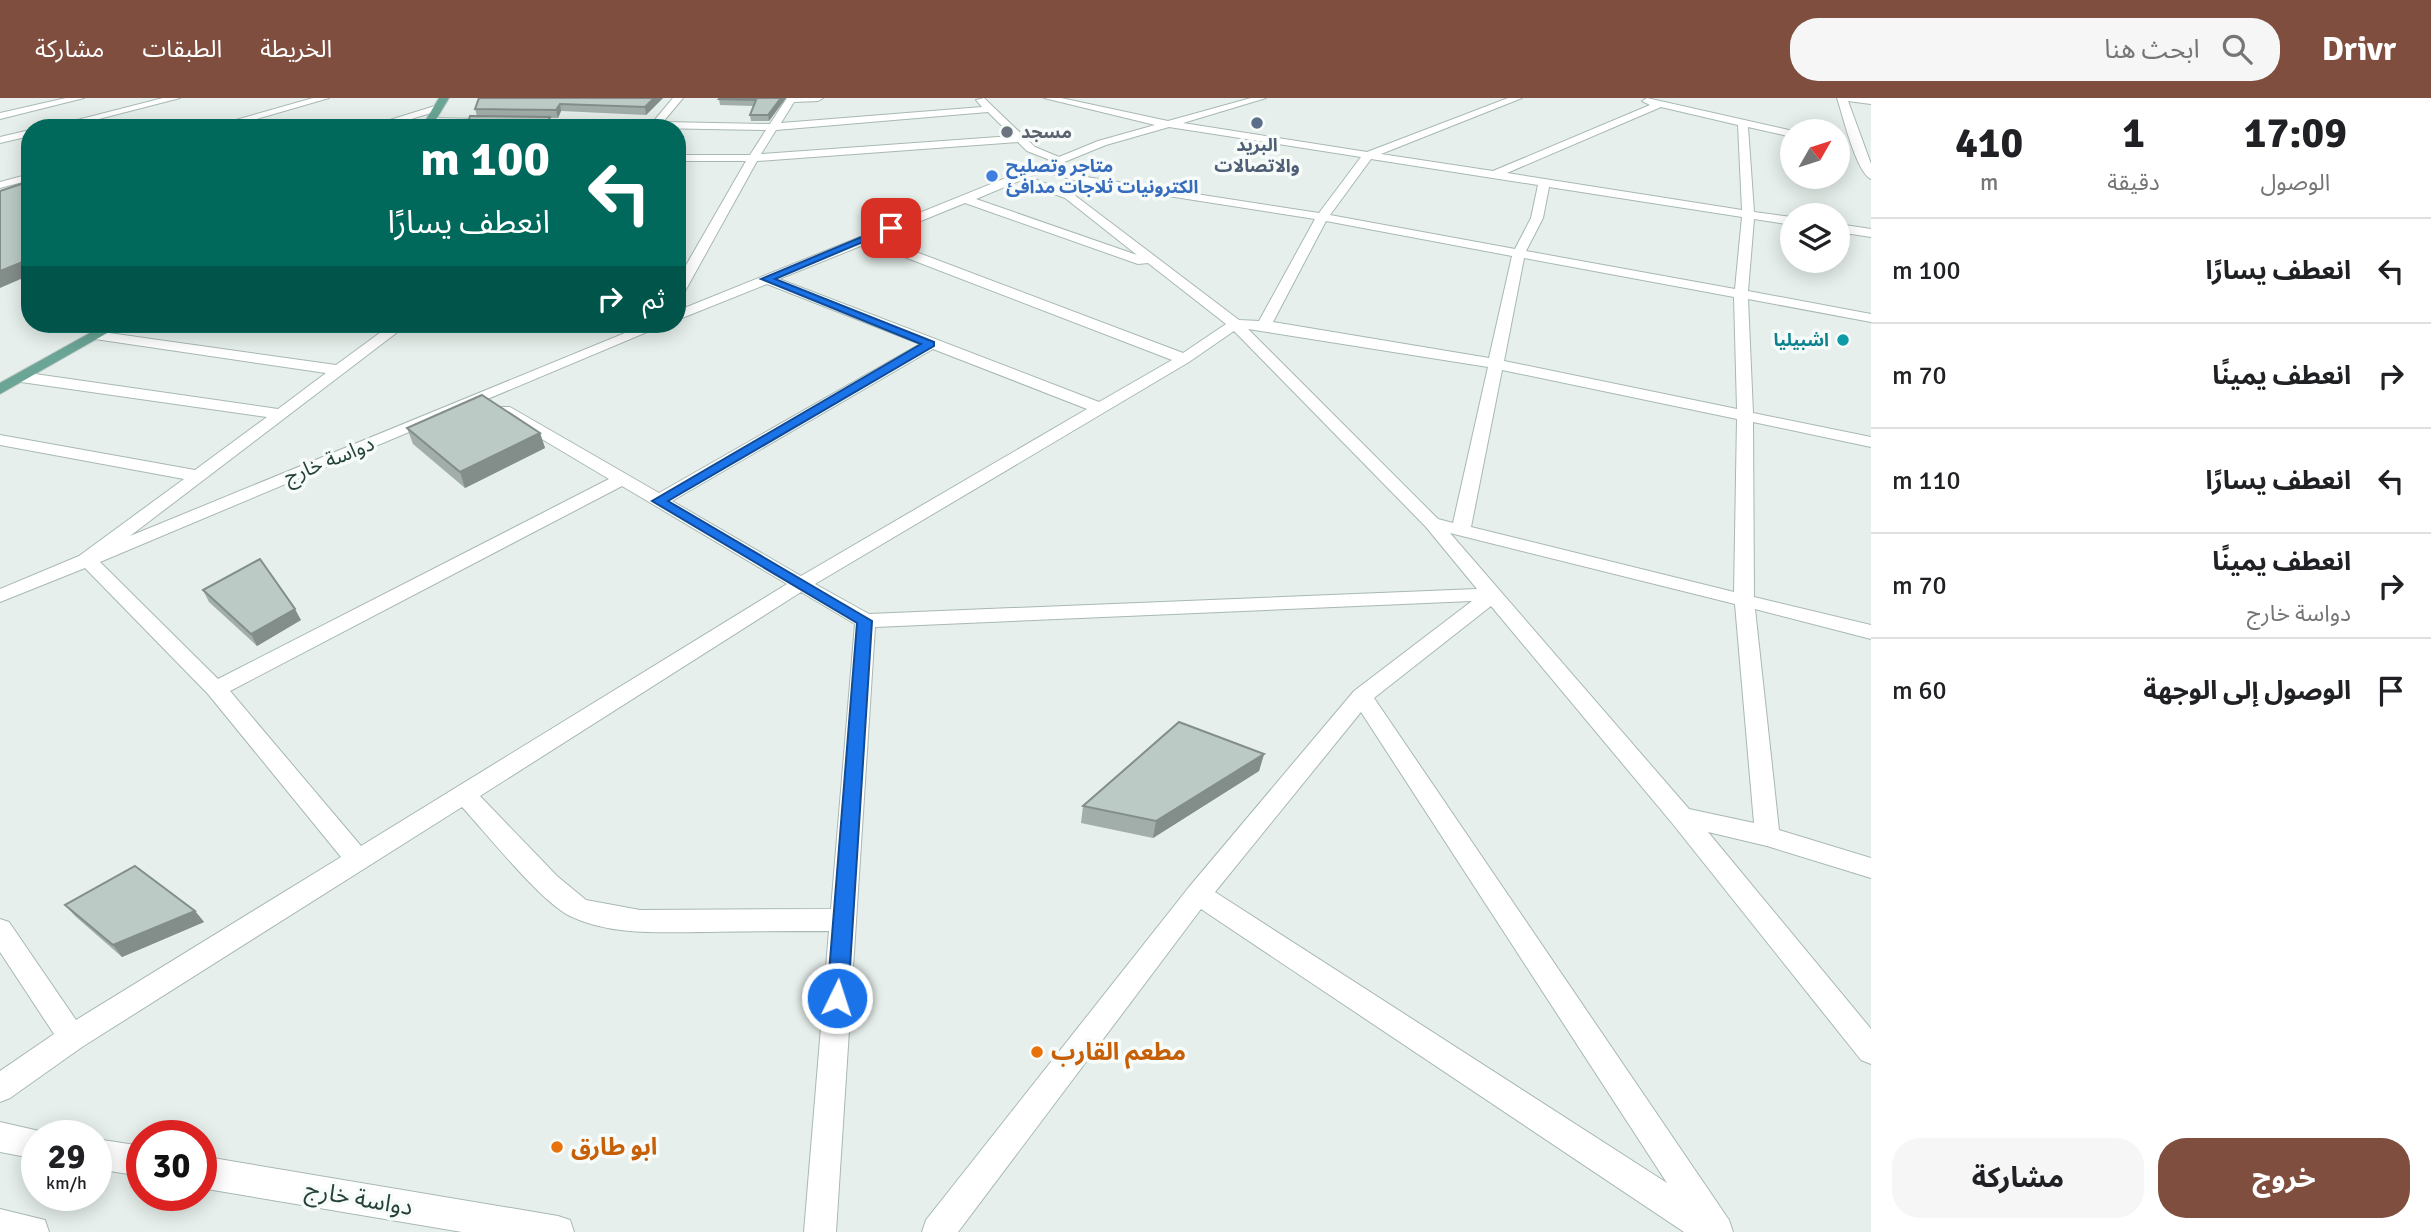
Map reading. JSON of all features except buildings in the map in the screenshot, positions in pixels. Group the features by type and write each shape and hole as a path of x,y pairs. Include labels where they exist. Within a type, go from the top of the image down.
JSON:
{"main road":[{"path":"431,119 444,98"},
{"path":"0,389 99,333"}],"street":[{"path":"23,98 73,119"},
{"path":"0,116 79,98"},
{"path":"86,119 175,98"},
{"path":"283,98 305,103"},
{"path":"246,119 324,98"},
{"path":"661,119 678,98"},
{"path":"686,277 753,158 791,99 818,98"},
{"path":"978,98 1019,139 1040,154 1058,159"},
{"path":"1049,98 1171,124 1780,219"},
{"path":"686,312 1058,159 1102,143 1261,98"},
{"path":"1264,325 1322,217 1368,155 1517,98"},
{"path":"1636,98 1780,131"},
{"path":"1871,101 1845,98 1853,147 1871,176"},
{"path":"1494,174 1660,104"},
{"path":"400,119 438,108"},
{"path":"686,127 773,127 989,109"},
{"path":"1743,123 1748,214 1741,294 1745,415 1744,600 1767,836"},
{"path":"0,140 21,135"},
{"path":"686,158 753,158 1019,139"},
{"path":"1040,167 1085,180 1322,217 1871,318"},
{"path":"1016,176 1069,196 1235,324 1432,523 1681,816 1871,1051"},
{"path":"0,183 21,179"},
{"path":"1461,529 1520,253 1537,218 1544,182"},
{"path":"963,198 1161,268"},
{"path":"1850,230 1871,233"},
{"path":"867,238 1184,359"},
{"path":"766,279 1100,408"},
{"path":"686,297 704,305"},
{"path":"0,1088 72,1038 801,584 1184,359 1235,324 1264,325 1496,364 1871,442"},
{"path":"358,860 216,689 87,559 389,333"},
{"name":"دواسة خارج","path":"1,595 637,333"},
{"path":"95,335 339,370"},
{"path":"659,501 930,344"},
{"path":"21,377 282,414"},
{"path":"481,397 865,621 1494,594"},
{"path":"0,440 198,476"},
{"path":"216,689 622,479"},
{"path":"1432,523 1871,632"},
{"path":"938,1232 1198,894 1362,696 1494,594"},
{"path":"820,1232 865,621"},
{"path":"1362,696 1715,1232"},
{"path":"464,794 548,883 578,908 601,915 640,921 843,920"},
{"path":"1681,816 1767,836 1871,868"},
{"path":"1198,894 1715,1232"},
{"path":"0,930 72,1038"},
{"path":"0,1137 21,1141"},
{"name":"دواسة خارج","path":"217,1174 558,1232"},
{"path":"0,1225 33,1232"}],"place":[{"name":"البريد والاتصالات","path":"1257,123"},
{"name":"مسجد","path":"1007,132"},
{"name":"متاجر وتصليح الكترونيات ثلاجات مدافئ","path":"992,176"},
{"name":"اشبيليا","path":"1843,340"},
{"name":"مطعم القارب","path":"1037,1052"},
{"name":"ابو طارق","path":"557,1147"}],"route":[{"path":"837,998 865,621 659,501 930,344 766,279 891,228"}]}
